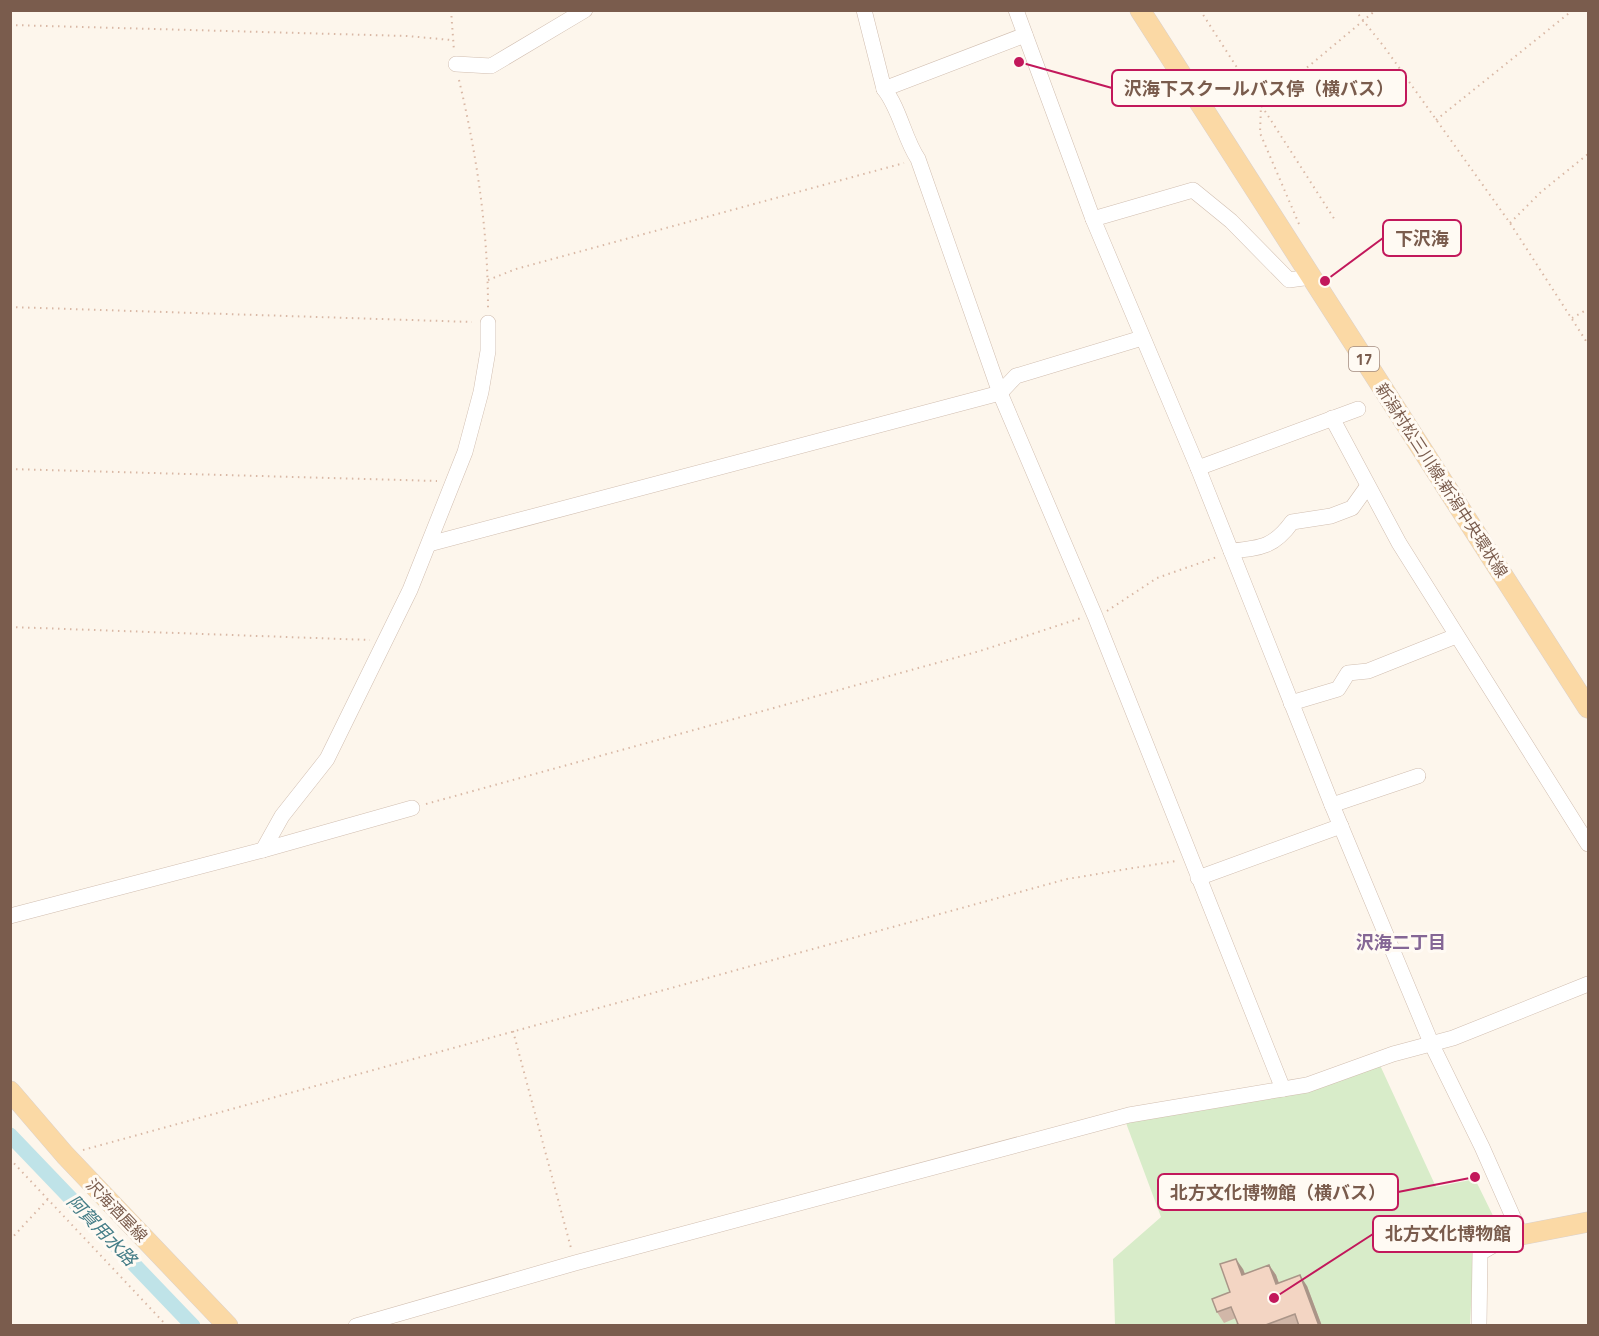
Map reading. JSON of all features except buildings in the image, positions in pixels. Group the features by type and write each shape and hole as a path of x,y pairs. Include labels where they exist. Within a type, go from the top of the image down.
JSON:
{"main road":[{"name":"新潟村松三川線;新潟中央環状線","path":"1140,10 1588,708"},
{"name":"沢海酒屋線","path":"10,1091 65,1155 228,1326"},
{"path":"1521,1235 1588,1222"}],"street":[{"path":"456,64 492,66 585,10"},
{"path":"864,10 884,89 890,97 907,143 918,159 1000,393 1095,616 1283,1089"},
{"path":"1017,10 1024,35 1093,219 1198,468 1332,805 1432,1045 1482,1147 1521,1235 1508,1237 1480,1253 1479,1326"},
{"path":"884,89 1024,35"},
{"path":"1093,219 1193,190 1231,221 1289,280 1311,277"},
{"path":"263,850 282,816 327,759 429,544 465,452 481,392 488,351 488,322"},
{"path":"429,544 1000,393 1016,376 1142,338"},
{"path":"1198,468 1358,409"},
{"path":"1332,418 1367,487 1456,636 1588,843"},
{"path":"1231,551 1248,550 1279,540 1292,522 1331,516 1352,508 1367,487"},
{"path":"1291,703 1338,688 1348,674 1368,671 1456,636"},
{"path":"1332,805 1418,776"},
{"path":"10,916 263,850 412,807"},
{"path":"1198,878 1341,826"},
{"path":"356,1326 575,1263 1129,1115 1307,1084 1402,1051 1432,1045 1588,984"}],"path":[{"path":"10,307 488,322 488,255 477,159 456,64 451,10"},
{"path":"1200,10 1335,220"},
{"path":"1355,10 1362,22 1385,48 1510,223 1588,344"},
{"path":"1301,228 1260,133 1261,106 1376,10"},
{"path":"1436,120 1573,10"},
{"path":"10,25 407,36 452,40"},
{"path":"1510,223 1541,192 1588,154"},
{"path":"488,280 516,269 918,159"},
{"path":"1572,318 1588,309"},
{"path":"10,470 429,482 455,478"},
{"path":"412,807 980,651 1067,621 1095,616 1110,610 1157,578 1231,551"},
{"path":"10,627 385,640"},
{"path":"65,1155 1067,879 1190,858"},
{"path":"513,1031 575,1263"},
{"path":"10,1159 167,1326"},
{"path":"10,1239 48,1199"}],"green space":[{"path":"1379,1063 1436,1187 1475,1179 1501,1232 1474,1247 1470,1325 1115,1325 1113,1259 1161,1217 1126,1123"}],"waterway":[{"name":"阿賀用水路","path":"10,1135 193,1326"}],"place":[{"name":"沢海下スクールバス停（横バス）","path":"1019,62"},
{"name":"下沢海","path":"1325,281"},
{"name":"北方文化博物館（横バス）","path":"1475,1177"},
{"name":"北方文化博物館","path":"1274,1298"}],"district":[{"name":"沢海二丁目","path":"1401,942"}]}
